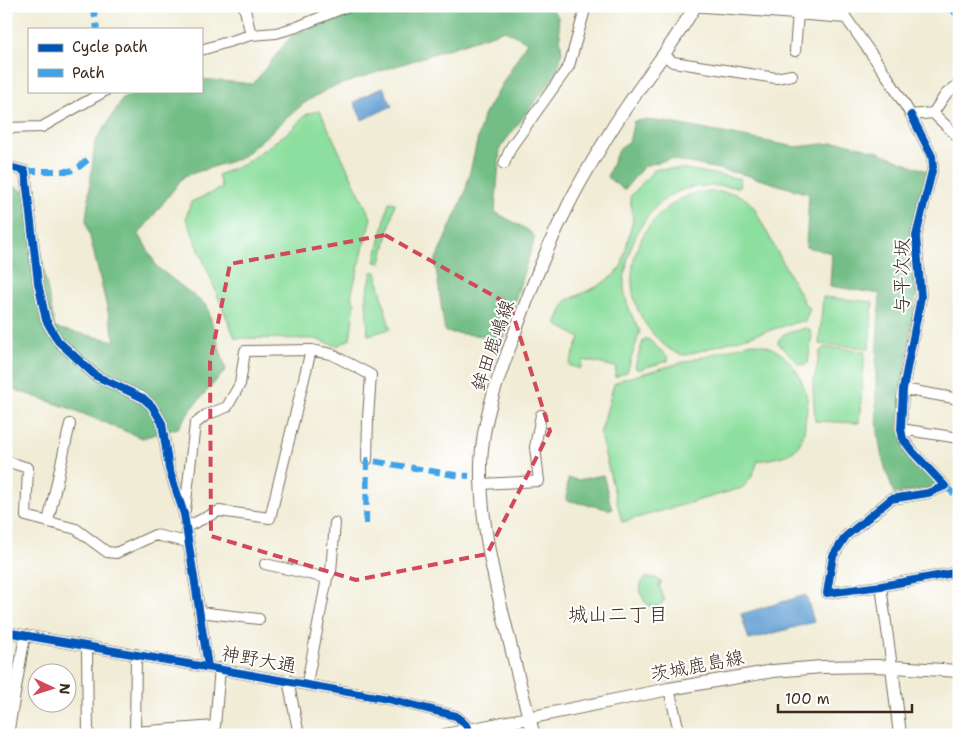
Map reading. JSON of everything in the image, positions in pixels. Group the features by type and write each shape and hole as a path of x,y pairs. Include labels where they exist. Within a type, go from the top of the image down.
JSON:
{"main road":[{"name":"鉾田鹿嶋線","path":"534,735 495,585 484,518 481,484 484,428 492,398 529,296 552,239 571,200 610,131 637,90 664,55 694,6"},
{"name":"茨城鹿島線","path":"445,735 470,732 529,718 773,671 822,667 892,667 959,671"},
{"path":"892,667 900,735"}],"street":[{"path":"244,6 250,35"},
{"path":"202,50 250,35 297,27 348,6"},
{"path":"504,164 511,147 569,66 586,6"},
{"path":"694,6 798,11 846,18"},
{"name":"与平次坂","path":"840,6 846,18 887,76 911,115 932,156 933,167 916,236 921,297 903,389 902,429 903,439 945,486 928,493 890,499 846,536 833,556 828,593 881,586"},
{"path":"795,51 798,11"},
{"path":"664,55 673,62 692,65 776,78 792,75"},
{"path":"933,113 946,94 959,84"},
{"path":"6,128 42,127 102,92"},
{"path":"911,115 933,113 959,138"},
{"path":"6,166 25,171 38,283 46,320 58,341 96,376 143,398 152,406 162,423 169,469 184,514 208,666"},
{"path":"184,514 195,424 206,415 228,407 240,384 245,351 311,350 331,354 371,375 367,460"},
{"path":"186,527 219,511 270,518 311,350"},
{"path":"903,389 959,399"},
{"path":"481,484 539,481 535,447 541,415"},
{"path":"48,522 70,424"},
{"path":"902,429 959,438"},
{"path":"6,461 28,468 26,516 76,529 106,552 116,553 155,535 188,542"},
{"path":"306,683 330,571 335,523"},
{"path":"265,564 327,578"},
{"path":"892,667 881,586 959,572"},
{"path":"199,612 259,619"},
{"name":"神野大通","path":"6,632 306,683 388,699 456,716 466,725 470,732"},
{"path":"8,735 25,635"},
{"path":"88,646 88,735"},
{"path":"136,654 135,734 215,726 220,668"},
{"path":"288,680 299,735"},
{"path":"669,690 680,735"}],"highlighted area":[{"path":"385,235 510,305 550,431 487,554 356,580 211,536 210,362 230,264"}],"green space":[{"path":"370,6 378,6 390,16 415,13 425,6 550,6 558,17 562,54 556,74 500,148 495,212 528,230 535,237 503,338 445,332 435,261 465,193 483,116 527,42 505,30 327,89 303,104 241,158 184,176 139,234 157,267 207,306 226,370 196,403 178,428 142,438 69,408 6,387 6,181 29,195 55,328 115,341 86,220 95,142 124,97 142,92 202,92 202,79 253,84 292,35"},
{"path":"320,111 371,218 351,296 355,304 350,339 337,346 315,339 235,338 186,218 191,202 222,188 218,175 244,164 294,128 305,116"},
{"path":"634,121 665,122 796,147 842,142 876,151 929,172 924,193 916,294 898,428 938,483 936,487 894,494 881,453 878,433 876,374 880,294 830,286 832,253 806,247 809,194 742,174 670,159 644,166 624,190 607,177 618,150 629,142"},
{"path":"655,169 685,169 741,179 739,187 700,186 675,193 654,209 638,231 628,256 624,281 628,305 640,331 627,372 615,377 616,367 584,360 580,369 569,365 580,338 556,324 566,301 598,286 614,275 622,265 633,219 630,197"},
{"path":"706,192 723,192 740,196 753,206 806,306 810,308 805,322 801,321 686,355 681,354 669,349 662,343 642,318 634,298 632,277 635,257 642,238 654,220 670,206 690,195"},
{"path":"389,202 395,203 381,263 375,262"},
{"path":"372,272 376,272 390,329 368,335 366,298"},
{"path":"823,297 873,302 869,348 819,344"},
{"path":"805,328 810,330 812,335 808,363 803,365 799,364 778,343 784,334"},
{"path":"645,339 648,339 668,357 668,361 637,370 635,366"},
{"path":"752,343 763,345 781,354 789,361 801,378 807,404 804,433 795,450 777,457 758,461 752,477 742,488 622,522 600,435 614,384 623,379"},
{"path":"824,347 865,351 859,423 815,421 813,386 820,351"},
{"path":"603,475 612,510 566,500 568,478 578,480"},
{"path":"646,578 656,578 662,583 659,584 663,598 665,598 657,607 649,606 642,596 640,588"}],"water":[{"path":"383,87 392,106 362,120 354,102"},
{"path":"806,595 814,622 749,640 741,614"}],"marked path":[{"path":"93,6 97,28"},
{"path":"950,6 959,18"},
{"path":"25,171 70,171 79,167 91,157"},
{"path":"366,524 367,460 469,476"},
{"path":"945,486 959,498"}],"cycle path":[{"path":"911,115 932,156 933,167 916,236 921,297 903,389 901,429 903,439 913,452 945,486 928,493 891,499 846,536 833,556 827,593 881,586 959,572"},
{"path":"6,166 25,171 38,283 46,320 58,341 96,376 143,398 152,406 162,423 169,469 184,514 208,666"},
{"path":"6,632 388,699 456,716 466,725 470,735"}],"district":[{"name":"城山二丁目","path":"618,614"}]}
